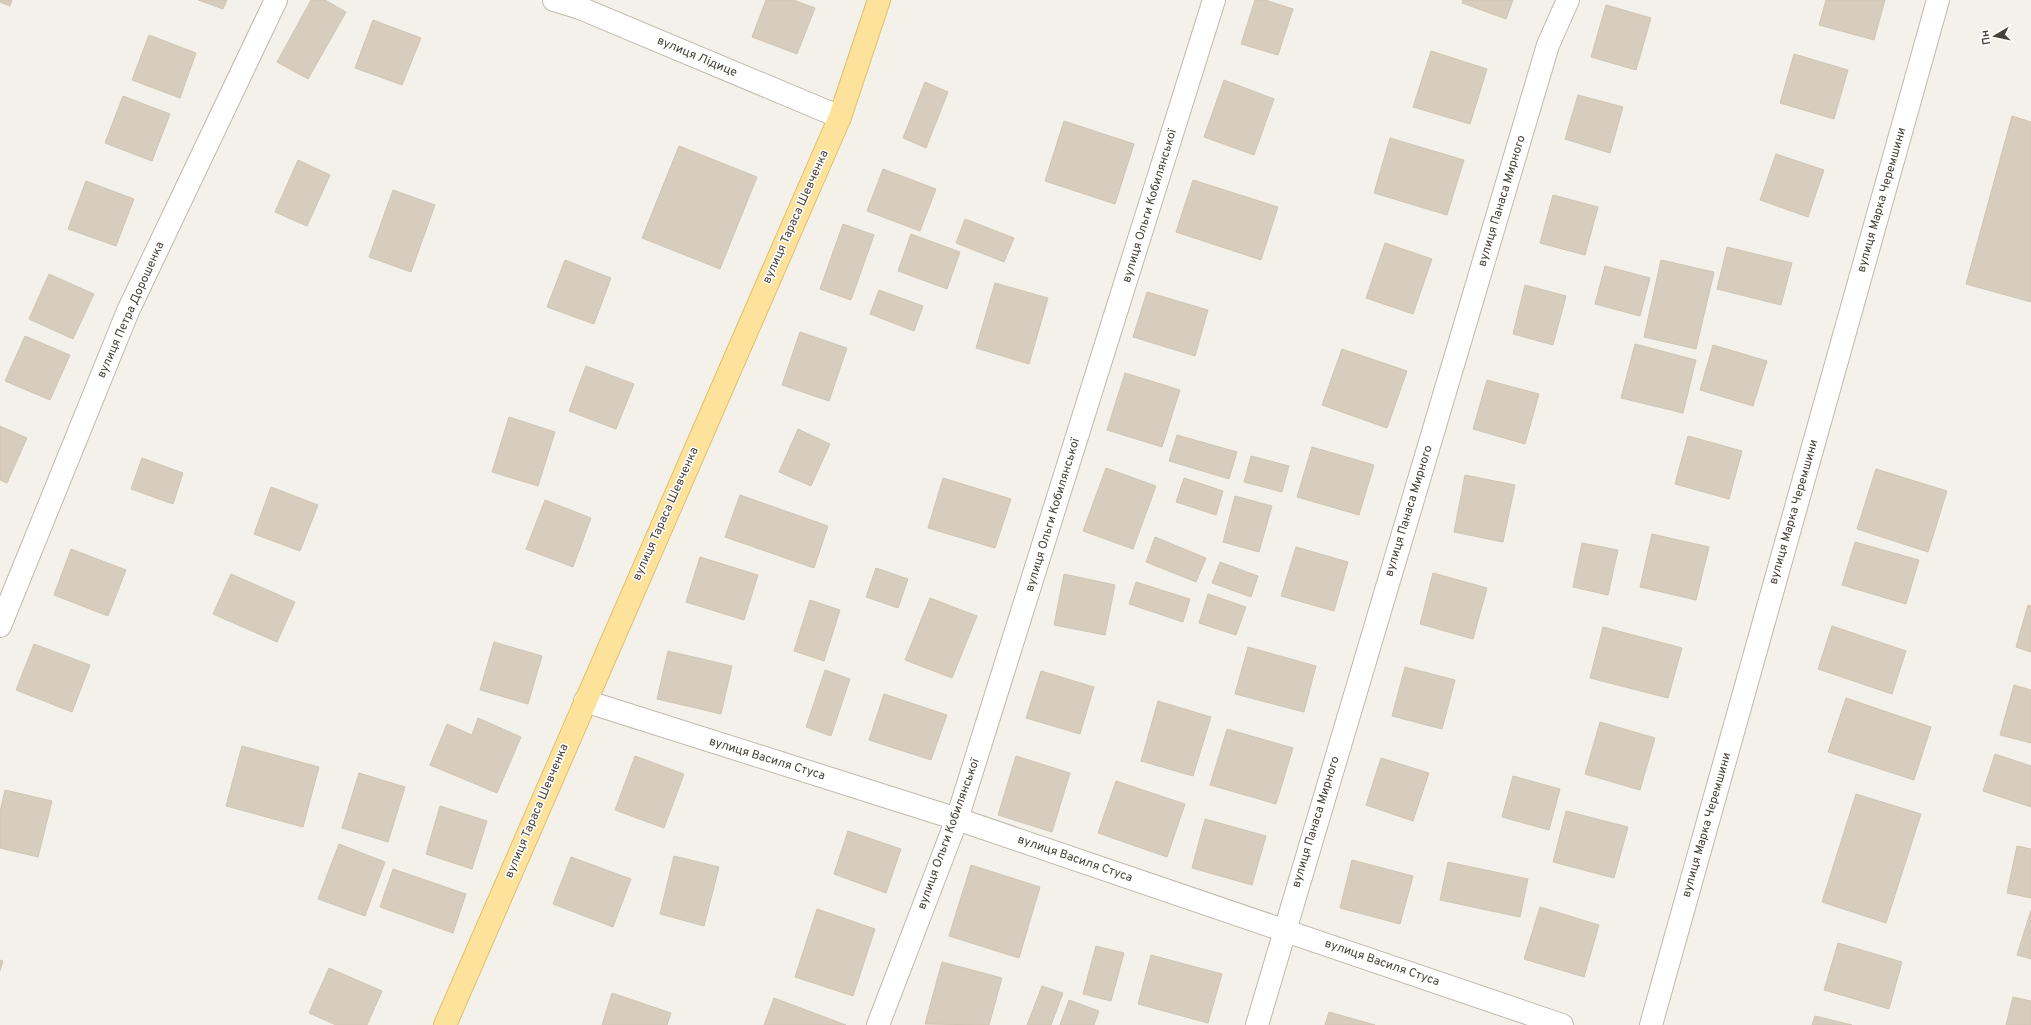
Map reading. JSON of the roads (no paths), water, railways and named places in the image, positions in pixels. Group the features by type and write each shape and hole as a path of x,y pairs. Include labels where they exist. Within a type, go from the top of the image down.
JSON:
{"main road":[{"name":"вулиця Тараса Шевченка","path":"445,1025 840,117 879,0"}],"street":[{"name":"вулиця Петра Дорошенка","path":"0,626 128,311 276,0"},
{"name":"вулиця Лідице","path":"554,0 580,8 840,117"},
{"name":"вулиця Ольги Кобилянської","path":"878,1025 957,818 1214,0"},
{"name":"вулиця Панаса Мирного","path":"1257,1025 1548,45 1568,0"},
{"name":"вулиця Марка Черемшини","path":"1651,1025 1938,0"},
{"name":"вулиця Василя Стуса","path":"585,702 957,818 1562,1025"}]}
